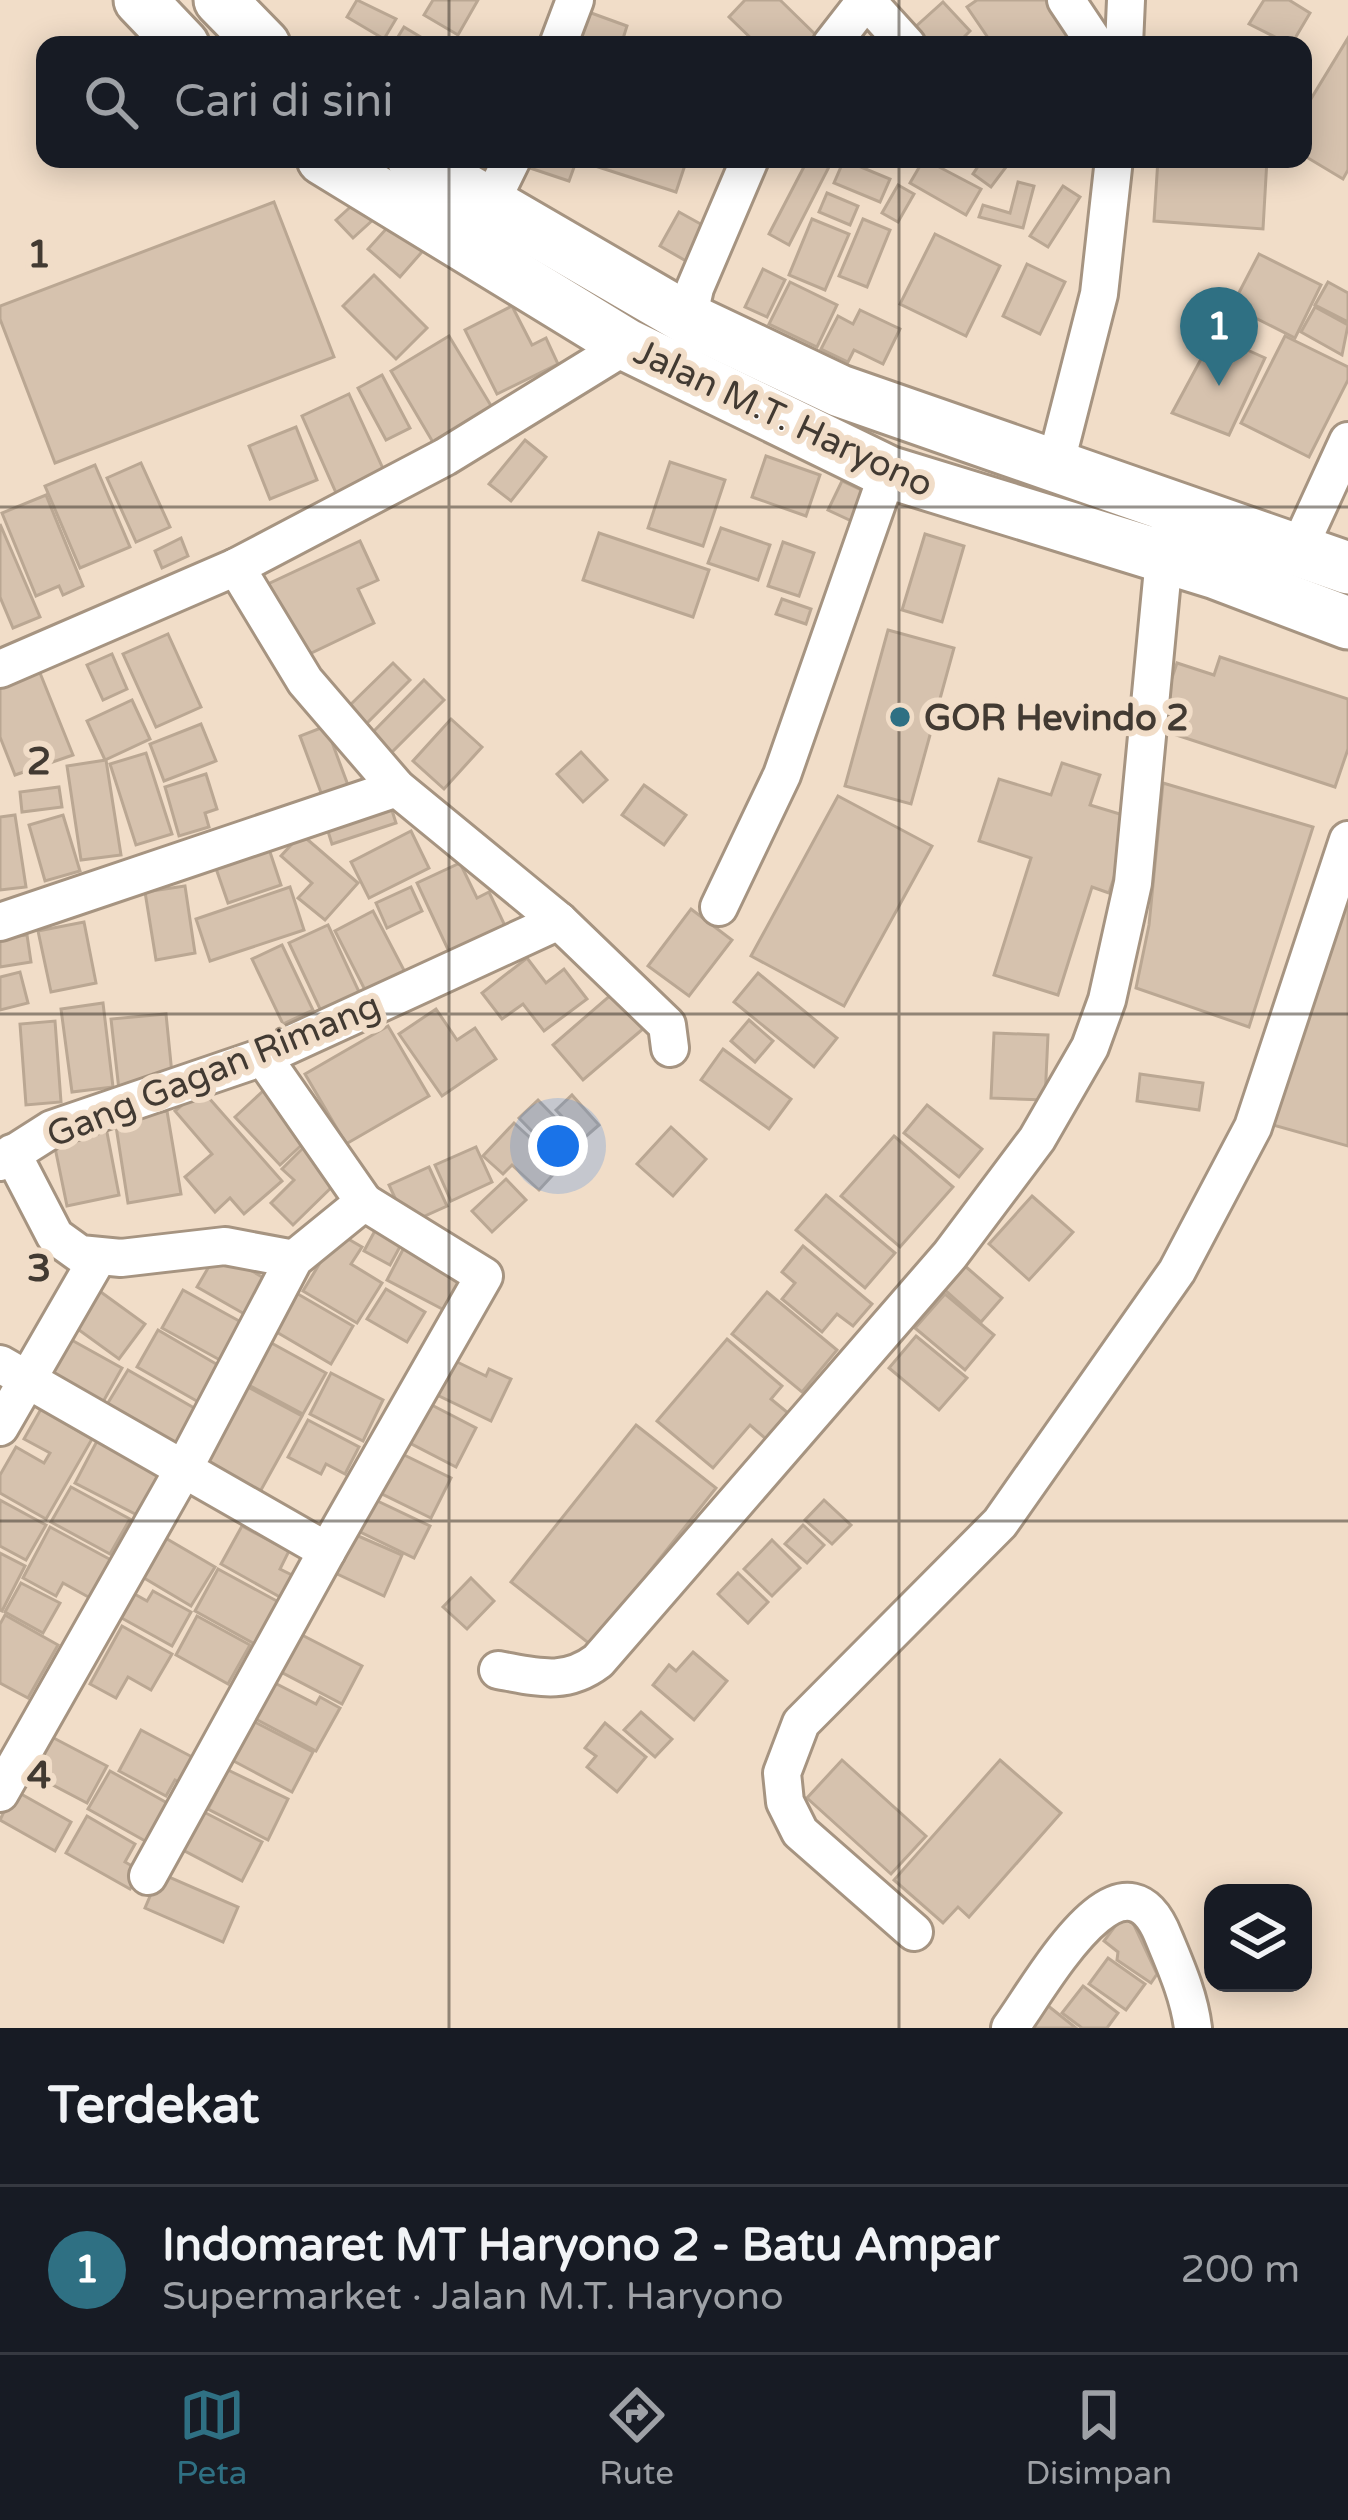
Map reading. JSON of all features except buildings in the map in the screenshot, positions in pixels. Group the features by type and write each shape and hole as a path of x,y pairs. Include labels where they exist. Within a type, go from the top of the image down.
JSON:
{"highway":[{"path":"140,0 174,36"},
{"path":"220,0 255,36"},
{"name":"Jalan M.T. Haryono","path":"338,168 627,345 888,472 1168,532 1298,550 1348,568"},
{"name":"Jalan M.T. Haryono","path":"447,168 501,182 610,275 688,319 840,391 1055,466 1168,532 1348,623"}],"street":[{"path":"561,36 574,0"},
{"path":"838,36 866,0 899,36"},
{"path":"1066,0 1090,36"},
{"path":"1124,36 1126,0"},
{"path":"688,319 702,271 746,168"},
{"path":"1055,466 1099,294 1113,168"},
{"path":"0,669 236,567 445,458 627,345"},
{"path":"1298,550 1348,440"},
{"path":"719,907 782,775 888,472"},
{"path":"498,1670 549,1680 577,1677 598,1661 950,1255 1037,1139 1090,1047 1119,951 1132,884 1168,532"},
{"path":"236,567 305,681 397,788 560,921 667,1025 670,1048"},
{"path":"0,922 397,788"},
{"path":"914,1932 800,1832 785,1802 782,1774 801,1723 1000,1523 1177,1271 1253,1127 1348,840"},
{"name":"Gang Gagan Rimang","path":"6,1157 52,1129 116,1104 263,1057 560,921"},
{"path":"148,1876 484,1276 400,1229 364,1202 263,1057"},
{"path":"6,1157 55,1236 97,1258 225,1246 294,1259"},
{"path":"0,1793 182,1472 294,1259 364,1202"},
{"path":"0,1427 12,1371 97,1258"},
{"path":"12,1371 182,1472 327,1550"},
{"path":"1010,2028 1087,1926 1106,1905 1124,1899 1140,1900 1154,1911 1185,1991 1193,2028"}],"place":[{"name":"Indomaret MT Haryono 2 - Batu Ampar","path":"1219,386"},
{"name":"GOR Hevindo 2","path":"900,717"}]}
